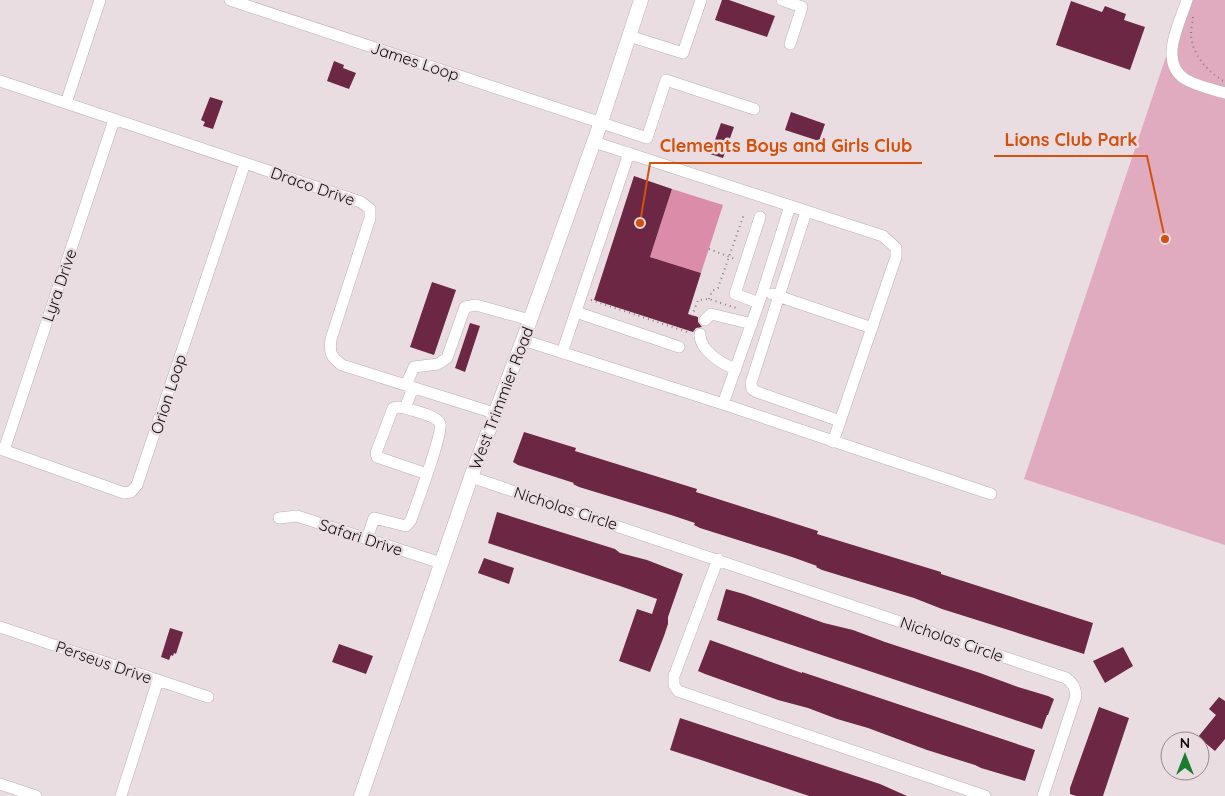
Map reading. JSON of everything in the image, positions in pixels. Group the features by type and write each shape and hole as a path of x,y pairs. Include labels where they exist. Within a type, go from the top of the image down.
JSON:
{"main road":[{"name":"West Trimmier Road","path":"360,796 471,476 523,340 594,142 641,0"}],"street":[{"path":"66,103 100,0"},
{"name":"James Loop","path":"230,0 255,4 647,138 666,80 754,110"},
{"path":"629,36 682,53 701,0"},
{"path":"782,0 802,7 790,44"},
{"path":"1187,0 1172,48 1172,61 1176,72 1186,80 1225,93"},
{"name":"Draco Drive","path":"0,81 361,202 370,209 367,231 331,339 329,350 332,358 342,364 494,413"},
{"name":"Lyra Drive","path":"2,449 114,120"},
{"path":"594,142 883,236 896,248 896,257 833,442"},
{"path":"562,353 629,154"},
{"name":"Orion Loop","path":"2,449 124,493 131,492 137,485 245,163"},
{"path":"723,404 764,291 790,206"},
{"path":"806,212 751,383 752,389 840,421"},
{"path":"759,303 735,294 760,217"},
{"path":"764,291 872,328"},
{"path":"405,408 414,367 438,364 447,358 465,307 476,305 530,320"},
{"path":"576,312 679,347"},
{"path":"705,320 711,314 752,324"},
{"path":"700,335 701,342 716,358 736,369"},
{"path":"523,340 723,404 991,494"},
{"path":"367,539 374,518 406,526 411,520 427,474 439,434 440,424 436,418 405,408 393,408 376,453 377,457 427,474"},
{"name":"Nicholas Circle","path":"471,476 1056,674 1072,682 1075,687 1076,696 1043,796"},
{"name":"Safari Drive","path":"279,518 297,516 441,563"},
{"path":"718,559 674,676 674,685 678,691 985,796"},
{"name":"Perseus Drive","path":"0,626 208,697"},
{"path":"121,796 158,680"},
{"path":"0,784 36,796"}],"path":[{"path":"1194,12 1191,33 1195,52 1214,75 1225,81"},
{"path":"709,299 712,291 718,288 744,214"},
{"path":"587,299 700,335"},
{"path":"692,316 698,300 709,299 736,308"}],"shaded area":[{"path":"1185,0 1225,0 1225,545 1024,479"},
{"path":"672,189 723,205 701,273 650,257"}],"building":[{"path":"722,0 729,0 775,16 767,37 715,20"},
{"path":"1071,1 1102,12 1105,6 1126,14 1124,20 1145,27 1130,70 1056,45"},
{"path":"334,61 344,65 343,68 356,73 349,89 327,81"},
{"path":"210,97 223,101 213,129 203,126 205,122 201,120"},
{"path":"791,112 825,124 819,141 785,130"},
{"path":"721,123 734,127 723,158 710,154"},
{"path":"634,176 672,189 650,257 701,273 688,314 698,317 698,322 702,327 696,328 693,332 594,300"},
{"path":"432,282 456,290 434,355 410,347"},
{"path":"470,323 480,326 465,372 455,368"},
{"path":"524,432 576,448 575,451 697,489 696,492 818,531 817,534 941,572 941,574 1093,623 1084,654 822,570 817,566 792,557 700,528 694,525 695,523 579,487 574,483 518,465 513,462"},
{"path":"497,512 615,549 620,553 647,560 683,574 668,617 664,636 650,672 619,661 637,609 652,614 657,599 488,543"},
{"path":"484,558 514,568 509,584 478,573"},
{"path":"726,589 824,623 853,630 1054,699 1042,729 717,620"},
{"path":"170,628 183,632 176,654 171,655 169,660 161,657"},
{"path":"710,640 802,673 1035,750 1025,781 927,750 808,708 778,700 698,671"},
{"path":"339,644 373,656 366,674 332,662"},
{"path":"1123,647 1133,666 1105,683 1093,661"},
{"path":"1219,697 1225,701 1225,739 1215,751 1210,747 1210,731 1203,731 1216,715 1209,709"},
{"path":"1099,707 1129,718 1103,796 1076,796 1070,794 1070,788"},
{"path":"680,718 880,784 907,796 809,796 670,750"}],"place":[{"name":"Clements Boys and Girls Club","path":"640,223"},
{"name":"Lions Club Park","path":"1165,239"}]}
